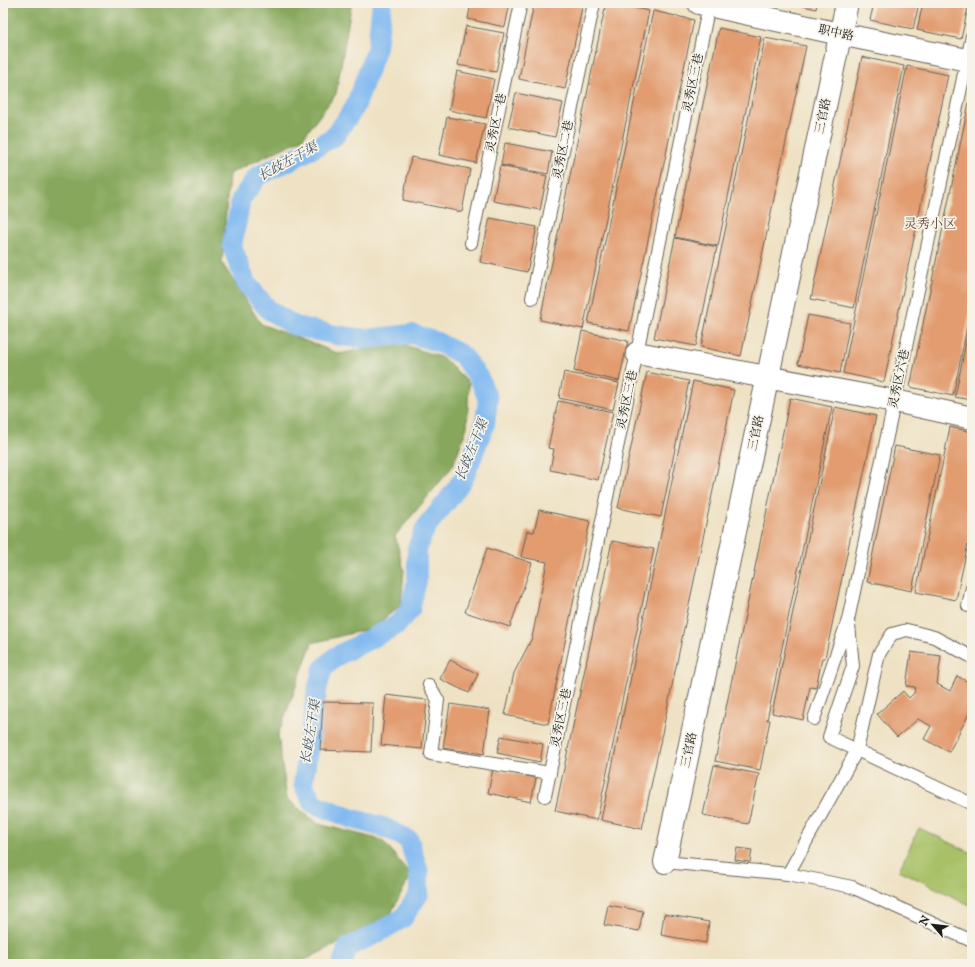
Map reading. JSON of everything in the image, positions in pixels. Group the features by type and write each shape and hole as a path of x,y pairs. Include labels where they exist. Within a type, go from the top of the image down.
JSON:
{"street":[{"name":"三官路","path":"666,862 847,3"},
{"name":"职中路","path":"704,4 754,9 840,34 969,61"},
{"path":"637,353 768,377 972,418"}],"lane":[{"name":"灵秀区一巷","path":"471,243 521,3"},
{"name":"灵秀区二巷","path":"532,298 594,3"},
{"name":"灵秀区三巷","path":"545,796 637,353 704,4"},
{"name":"灵秀区六巷","path":"814,719 848,620 969,61 972,36"},
{"path":"968,606 972,588"},
{"path":"848,620 853,666 829,737 972,804"},
{"path":"788,874 857,750 879,654 892,634 907,630 934,637 972,657"},
{"path":"429,685 438,700 431,754 550,773"},
{"path":"666,862 788,874 852,887 972,941"}],"green space":[{"path":"3,3 353,3 351,7 336,94 302,139 229,174 222,263 261,324 340,354 396,342 443,358 469,383 467,427 453,466 395,536 404,570 401,605 373,628 312,643 278,735 287,799 318,824 382,840 411,875 389,917 305,960 294,964 3,964"},
{"path":"919,828 972,853 972,906 899,870"}],"building":[{"path":"471,3 510,3 505,27 468,19"},
{"path":"534,3 583,3 565,89 519,79"},
{"path":"606,3 649,11 583,329 540,320"},
{"path":"791,3 817,3 816,9"},
{"path":"874,3 919,3 913,29 870,20"},
{"path":"923,3 969,3 961,39 917,30"},
{"path":"653,11 694,20 629,331 588,323"},
{"path":"466,26 504,33 496,72 458,65"},
{"path":"719,28 761,37 718,246 675,237"},
{"path":"765,38 806,46 741,356 701,347"},
{"path":"862,57 904,66 854,308 811,299"},
{"path":"907,66 948,75 884,382 843,373"},
{"path":"457,71 494,79 486,118 449,110"},
{"path":"971,92 972,303 953,396 910,387"},
{"path":"516,93 563,103 555,137 508,127"},
{"path":"447,117 485,124 476,163 439,155"},
{"path":"505,143 552,152 548,174 501,165"},
{"path":"411,157 470,169 462,212 403,200"},
{"path":"500,166 547,176 540,210 493,201"},
{"path":"490,218 537,227 527,272 480,262"},
{"path":"675,238 717,247 696,346 654,338"},
{"path":"808,315 850,323 840,373 798,364"},
{"path":"972,317 972,400 955,397"},
{"path":"582,331 628,341 619,381 574,371"},
{"path":"564,372 619,383 613,410 559,398"},
{"path":"647,372 689,381 661,517 618,508"},
{"path":"693,381 734,390 642,829 601,820"},
{"path":"790,398 832,407 767,720 770,720 760,770 715,761"},
{"path":"558,401 613,412 598,480 550,470 554,449 548,448"},
{"path":"835,407 876,416 825,658 822,658 816,688 810,687 803,720 772,713"},
{"path":"950,427 972,432 972,525 956,600 916,592"},
{"path":"895,446 940,455 912,591 867,582"},
{"path":"539,510 590,521 548,724 505,715 514,673 532,638 547,562 521,557 527,531 534,532"},
{"path":"612,541 654,549 597,820 555,811"},
{"path":"487,548 532,563 510,627 465,612"},
{"path":"911,652 941,656 937,684 950,691 957,676 972,684 972,708 949,752 924,739 931,726 918,719 897,737 877,714 903,691 909,698 914,693 915,687 906,686"},
{"path":"450,660 478,674 469,693 440,679"},
{"path":"386,695 427,700 422,749 381,745"},
{"path":"323,702 373,703 371,752 320,750"},
{"path":"450,704 490,710 484,754 443,748"},
{"path":"501,736 543,744 540,762 497,753"},
{"path":"714,765 759,774 748,824 703,815"},
{"path":"493,769 536,778 531,802 488,793"},
{"path":"737,848 752,850 750,862 735,860"},
{"path":"608,905 643,911 639,931 604,925"},
{"path":"664,914 709,922 706,943 661,935"}],"waterway":[{"name":"长歧左干渠","path":"342,964 348,947 374,935 403,918 419,894 419,873 409,840 386,828 350,818 313,803 303,784 317,690 322,670 335,657 397,625 410,610 417,580 417,548 426,527 464,478 485,424 488,399 479,378 462,355 437,342 412,334 365,339 336,335 295,326 269,310 246,283 232,246 241,199 258,176 334,137 355,107 377,47 382,3"}],"district":[{"name":"灵秀小区","path":"930,224"}]}
